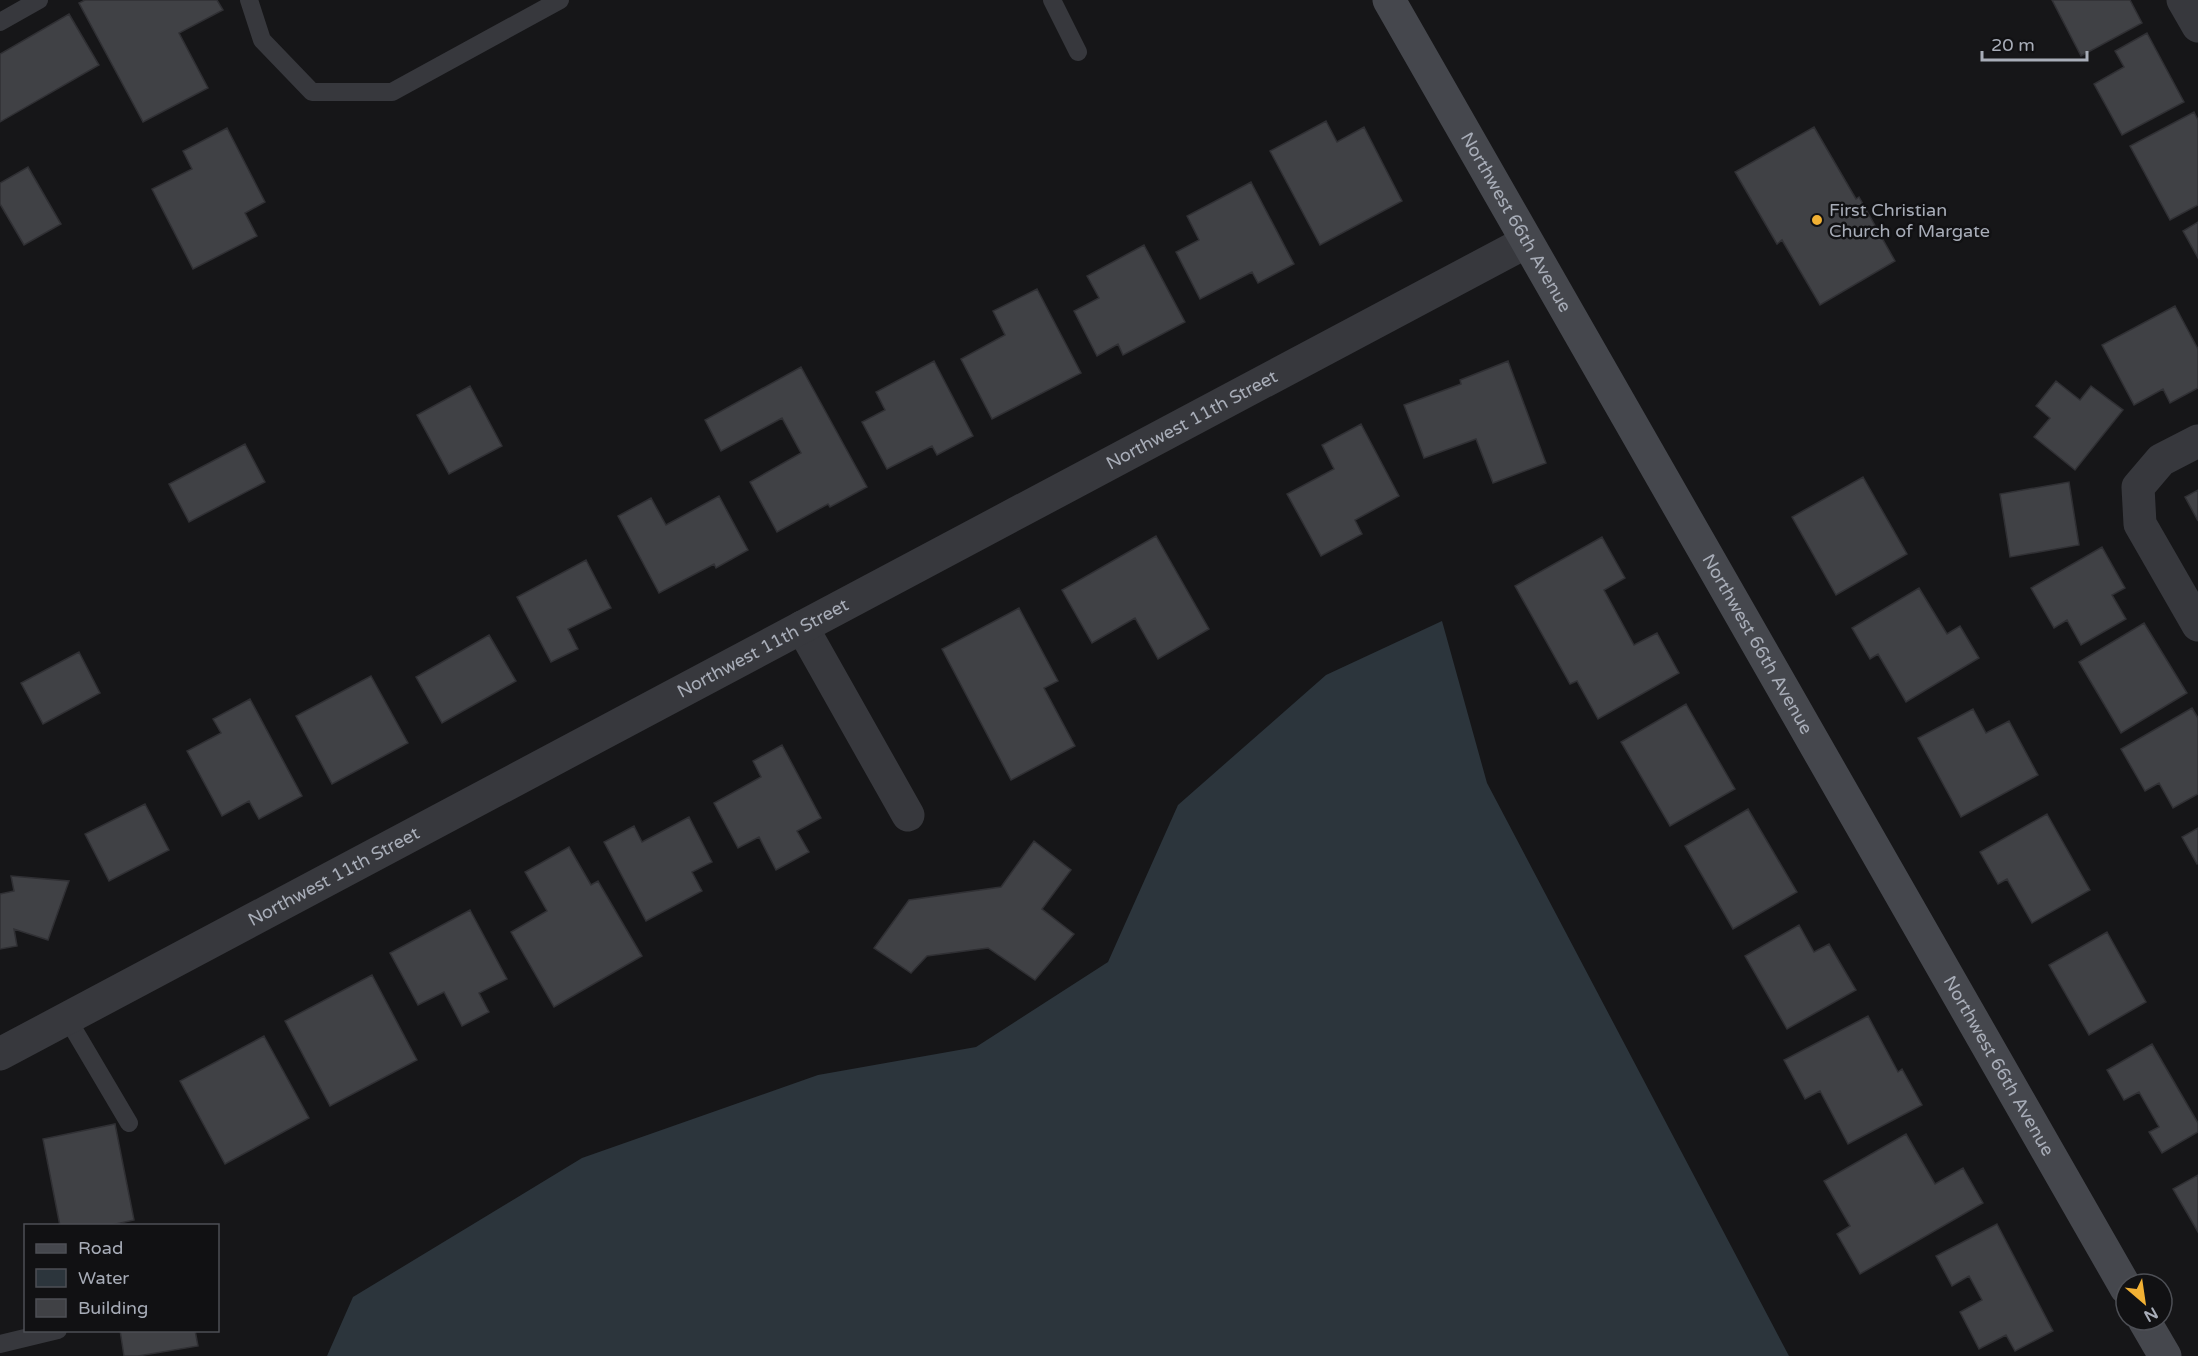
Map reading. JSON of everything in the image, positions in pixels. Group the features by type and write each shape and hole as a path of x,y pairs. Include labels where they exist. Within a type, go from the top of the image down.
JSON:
{"street":[{"name":"Northwest 66th Avenue","path":"1389,0 2117,1272"},
{"path":"2183,0 2198,26"},
{"name":"Northwest 11th Street","path":"0,1054 1526,242"},
{"path":"2198,441 2161,460 2138,488 2140,524 2198,625"},
{"path":"802,627 908,815"},
{"path":"2151,1332 2165,1356"}],"lane":[{"path":"0,22 39,0"},
{"path":"249,0 262,40 312,92 392,92 561,0"},
{"path":"1052,0 1078,52"},
{"path":"67,1018 129,1122"},
{"path":"0,1344 50,1332"}],"water":[{"path":"1442,621 1487,783 1789,1356 327,1356 353,1297 582,1158 818,1075 976,1047 1108,962 1178,805 1326,675"}],"building":[{"path":"85,0 217,0 223,10 179,33 208,88 143,122 79,3"},
{"path":"2052,0 2130,0 2142,23 2081,56"},
{"path":"69,14 99,65 0,122 0,54"},
{"path":"2147,33 2184,102 2122,135 2094,84 2124,67 2115,51"},
{"path":"2194,112 2198,120 2198,205 2170,220 2130,146"},
{"path":"1326,121 1337,142 1364,127 1402,201 1320,245 1270,151"},
{"name":"First Christian Church of Margate","path":"1814,127 1856,199 1859,197 1895,261 1820,305 1782,240 1777,244 1735,172"},
{"path":"227,128 265,202 245,213 257,236 193,269 152,189 192,169 183,151"},
{"path":"28,167 61,224 24,245 0,204 0,183"},
{"path":"1251,182 1294,264 1258,283 1252,272 1200,299 1176,252 1199,240 1187,216"},
{"path":"2198,222 2198,258 2183,231"},
{"path":"1144,245 1185,322 1123,355 1118,344 1097,356 1074,311 1099,298 1087,276"},
{"path":"1037,289 1081,373 992,419 961,359 1005,335 993,311"},
{"path":"2175,306 2198,349 2198,388 2170,403 2163,389 2134,405 2102,345"},
{"path":"934,361 973,436 937,455 932,446 887,469 862,422 885,410 876,392"},
{"path":"1508,361 1546,463 1493,483 1476,439 1424,458 1404,405 1461,384 1460,380"},
{"path":"801,367 867,487 830,507 828,504 777,532 750,482 801,453 782,418 721,451 705,420"},
{"path":"2056,381 2080,400 2091,386 2123,410 2075,470 2034,437 2050,418 2036,406"},
{"path":"470,386 502,446 449,474 417,415"},
{"path":"1361,424 1399,496 1355,520 1362,534 1321,556 1287,494 1334,469 1322,445"},
{"path":"245,444 265,482 189,522 169,484"},
{"path":"1863,477 1907,554 1836,595 1792,517"},
{"path":"2069,482 2079,545 2010,557 2000,494"},
{"path":"2198,490 2198,521 2185,497"},
{"path":"719,496 748,550 716,568 714,564 659,593 618,516 651,498 666,525"},
{"path":"1156,536 1209,629 1158,659 1135,618 1092,643 1062,590"},
{"path":"1602,537 1625,578 1604,590 1634,645 1657,633 1679,673 1598,719 1577,681 1570,684 1515,586"},
{"path":"2102,547 2125,588 2112,595 2126,619 2081,645 2067,620 2054,628 2031,588"},
{"path":"586,560 611,608 568,629 578,649 551,662 517,597"},
{"path":"1919,588 1947,634 1960,626 1979,658 1906,702 1878,654 1870,659 1852,628"},
{"path":"1019,608 1058,681 1044,688 1075,746 1011,780 942,649"},
{"path":"2144,623 2187,693 2121,733 2079,662"},
{"path":"489,635 516,681 442,723 416,677"},
{"path":"79,652 100,693 43,724 21,683"},
{"path":"371,676 408,743 332,784 296,716"},
{"path":"250,699 302,796 259,819 249,801 222,816 187,751 221,733 213,719"},
{"path":"1686,704 1735,789 1670,826 1621,742"},
{"path":"2192,708 2198,718 2198,794 2173,808 2159,783 2145,791 2121,749"},
{"path":"1973,709 1986,733 2009,721 2038,775 1961,817 1918,738"},
{"path":"782,745 821,818 797,831 809,852 776,870 759,837 738,848 714,803 761,777 753,761"},
{"path":"145,804 169,850 109,881 85,834"},
{"path":"1748,809 1797,892 1733,929 1685,846"},
{"path":"2047,814 2090,890 2032,923 2007,879 1998,884 1980,852"},
{"path":"689,817 712,862 692,872 702,891 646,921 604,842 634,826 642,842"},
{"path":"2198,828 2198,863 2197,864 2182,837"},
{"path":"1034,841 1071,870 1042,909 1074,934 1035,980 988,948 927,956 911,973 874,948 909,900 1001,887"},
{"path":"569,847 591,885 598,881 642,956 554,1007 511,932 547,911 525,872"},
{"path":"11,876 69,881 48,940 14,929 17,946 0,949 0,894 14,891"},
{"path":"470,910 507,979 479,993 489,1012 462,1026 444,992 418,1005 390,953"},
{"path":"1799,925 1814,952 1829,944 1856,990 1787,1029 1745,956"},
{"path":"2107,932 2146,1002 2089,1035 2049,965"},
{"path":"372,975 417,1060 330,1106 285,1021"},
{"path":"1868,1016 1898,1072 1902,1069 1922,1105 1848,1144 1820,1091 1805,1099 1784,1060"},
{"path":"264,1036 309,1118 225,1164 180,1081"},
{"path":"2152,1044 2198,1123 2198,1132 2162,1153 2149,1132 2159,1127 2139,1092 2124,1100 2107,1070"},
{"path":"115,1124 134,1220 116,1224 60,1224 43,1139"},
{"path":"1906,1134 1935,1184 1963,1168 1983,1203 1860,1274 1837,1234 1850,1226 1824,1181"},
{"path":"2198,1175 2198,1232 2173,1189"},
{"path":"1997,1224 2053,1331 2015,1351 2006,1335 1979,1349 1960,1312 1982,1300 1969,1276 1952,1286 1936,1256"},
{"path":"120,1332 195,1332 198,1346 138,1356 124,1356"}],"place":[{"name":"First Christian Church of Margate","path":"1817,220"}]}
